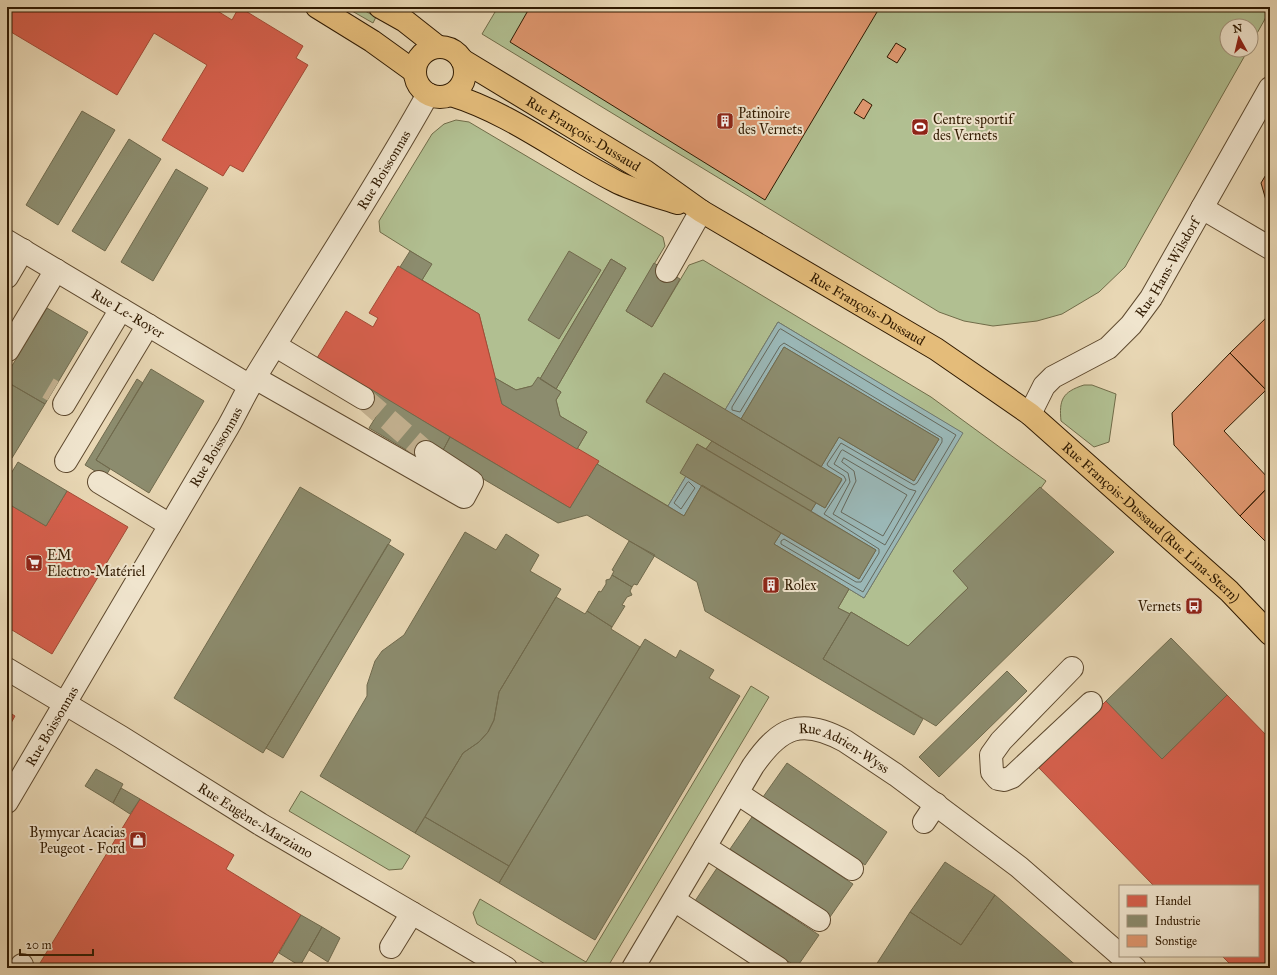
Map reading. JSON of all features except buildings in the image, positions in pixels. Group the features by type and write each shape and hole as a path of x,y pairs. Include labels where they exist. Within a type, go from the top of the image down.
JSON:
{"main road":[{"path":"317,7 403,62 415,72"},
{"name":"Rue François-Dussaud","path":"380,7 405,21 438,47 448,48 455,52 462,60 645,171 701,211 936,349 1030,414"},
{"path":"428,94 417,83 415,72 419,59 424,53 438,47"},
{"path":"450,95 460,88 464,81 466,73 462,60"},
{"name":"Rue François-Dussaud","path":"428,94 438,97 450,95 472,102 616,182 701,211"},
{"name":"Rue François-Dussaud (Rue Lina-Stern)","path":"1030,414 1229,591 1270,634"}],"street":[{"name":"Rue Hans-Wilsdorf","path":"1030,414 1044,386 1053,377 1108,348 1131,325 1151,298 1270,88"},
{"name":"Rue Boissonnas","path":"7,802 64,702 102,642 172,520 232,420 252,382 276,346 428,94"},
{"path":"1202,208 1270,248"},
{"path":"667,271 701,211"},
{"path":"7,277 15,246"},
{"name":"Rue Le-Royer","path":"15,246 148,325 464,497 472,482 426,452"},
{"path":"8,350 56,270"},
{"path":"58,397 58,390 63,385 116,306"},
{"path":"66,461 148,325"},
{"path":"276,346 363,398"},
{"path":"105,479 172,520"},
{"name":"Rue Eugène-Marziano","path":"7,668 260,824 506,968"},
{"path":"1072,668 1001,741 992,755 992,772 998,779 1004,780 1012,777 1091,704"},
{"name":"Rue Adrien-Wyss","path":"633,968 753,766 774,740 782,733 794,729 808,728 833,734 845,741 936,804 1019,866 1119,953"},
{"path":"737,793 852,869"},
{"path":"924,822 936,804"},
{"path":"705,847 819,920"},
{"path":"674,900 778,968"},
{"path":"391,947 412,913"},
{"name":"Rue Adrien-Wyss","path":"1123,957 1135,968"}],"green space":[{"path":"345,7 358,7 376,17 373,23"},
{"name":"Centre sportif des Vernets","path":"498,7 1270,7 1270,10 1259,30 1259,18 1219,18 1219,58 1243,58 1125,267 1099,292 1062,314 1037,321 993,326 964,321 939,312 482,34"},
{"path":"456,120 469,122 663,237 665,246 626,311 652,327 689,265 703,260 931,397 1046,481 968,588 908,646 851,612 850,614 838,608 849,589 864,598 962,433 778,322 725,410 664,373 646,401 712,441 706,449 697,444 686,476 668,506 597,464 598,462 577,449 587,432 560,416 556,400 561,392 556,389 626,268 611,259 540,379 532,386 516,390 495,378 479,314 422,280 431,264 380,232 379,221 432,134 444,124"},
{"path":"1084,385 1092,385 1116,394 1109,442 1094,447 1061,421 1061,408 1064,398 1071,391"},
{"path":"751,686 769,697 607,968 552,968 477,924 473,913 480,899 586,962"},
{"path":"301,791 410,856 402,869 389,870 289,811"}],"water":[{"path":"778,322 963,433 864,598 774,544 781,533 859,579 876,550 811,511 816,503 825,508 842,480 821,467 839,437 914,481 939,439 784,347 741,419 725,410"},
{"path":"686,476 702,485 684,516 668,506"}],"tunnel":[{"path":"48,388 53,391"},
{"path":"363,398 426,452"}],"place":[{"name":"Patinoire des Vernets","path":"725,121"},
{"name":"Centre sportif des Vernets","path":"920,127"},
{"name":"EM Electro-Matériel","path":"34,563"},
{"name":"Rolex","path":"771,585"},
{"name":"Vernets","path":"1194,606"},
{"name":"Bymycar Acacias Peugeot - Ford","path":"138,840"}]}
